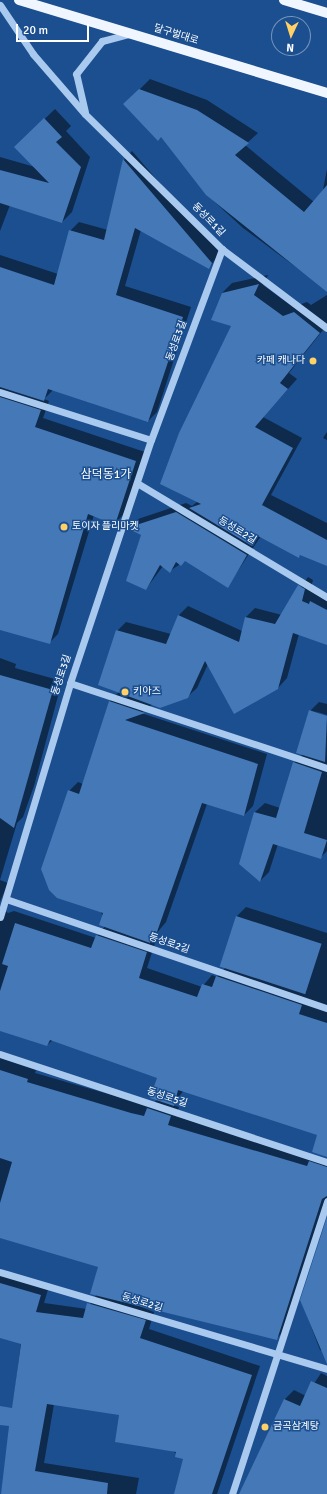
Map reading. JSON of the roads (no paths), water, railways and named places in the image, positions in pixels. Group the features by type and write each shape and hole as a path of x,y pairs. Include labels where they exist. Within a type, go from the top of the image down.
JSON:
{"main road":[{"name":"달구벌대로","path":"19,0 327,92"},
{"path":"284,0 327,13"}],"street":[{"name":"동성로1길","path":"0,5 33,54 85,114 222,249 327,328"},
{"path":"85,114 76,74 102,41 130,33"},
{"name":"동성로3길","path":"0,917 70,683 151,440 222,249"},
{"path":"0,392 151,440"},
{"name":"동성로2길","path":"137,483 327,596"},
{"path":"70,683 327,768"},
{"name":"동성로2길","path":"6,899 327,1008"},
{"name":"동성로5길","path":"0,1054 327,1162"},
{"path":"232,1494 327,1201"},
{"name":"동성로2길","path":"0,1272 327,1369"}],"place":[{"name":"카페 캐나다","path":"313,361"},
{"name":"토이자 플리마켓","path":"64,527"},
{"name":"키아즈","path":"125,692"},
{"name":"금곡삼계탕","path":"265,1427"}],"district":[{"name":"삼덕동1가","path":"106,475"}]}
